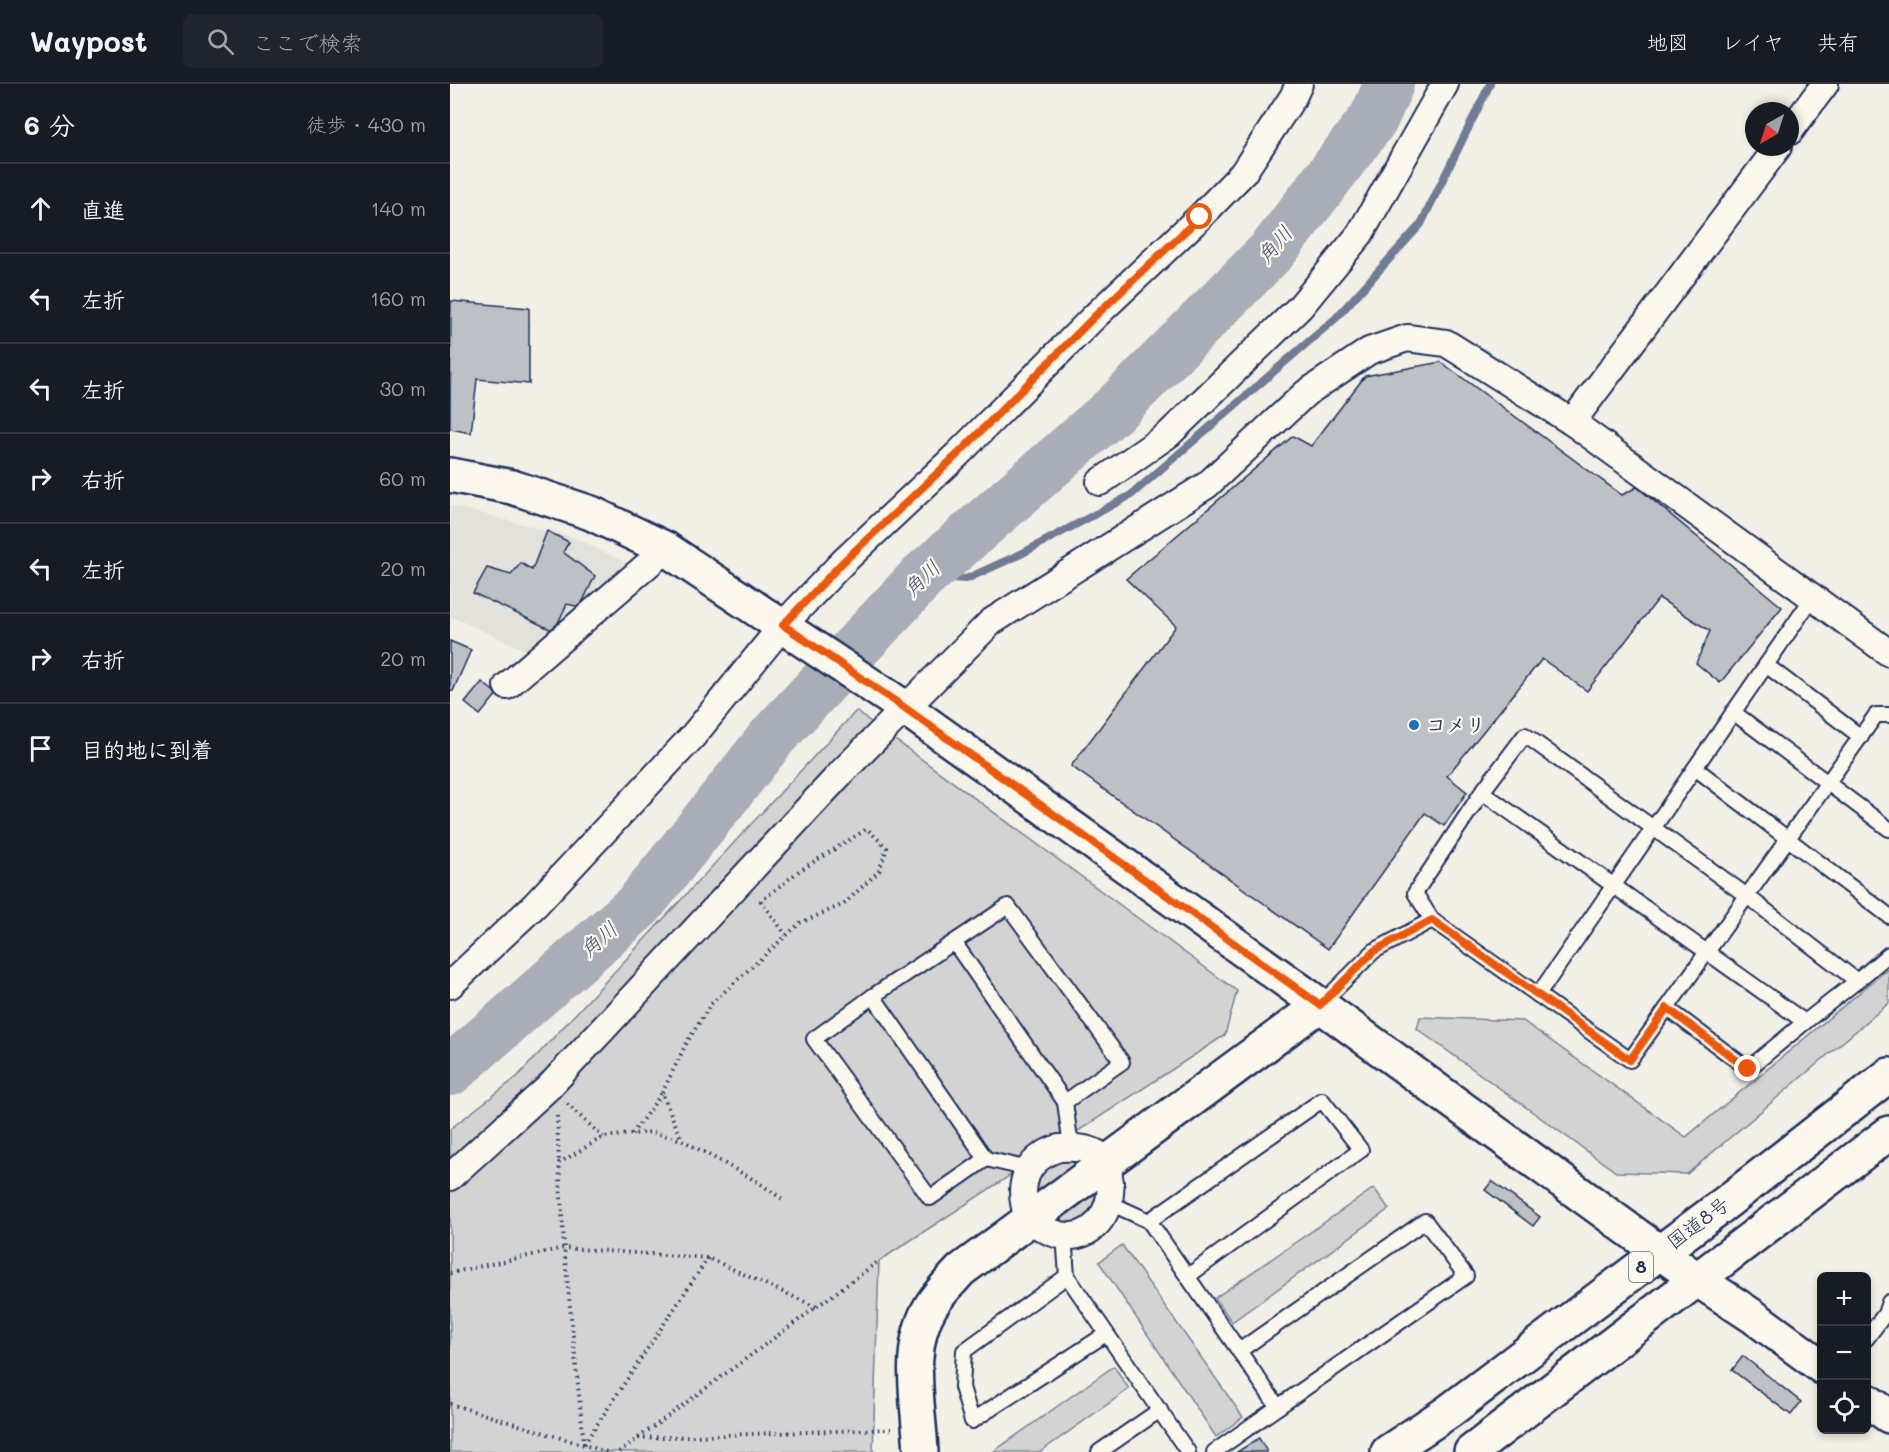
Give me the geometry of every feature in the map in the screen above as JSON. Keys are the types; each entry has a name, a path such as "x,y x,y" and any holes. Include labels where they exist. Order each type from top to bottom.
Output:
{"main road":[{"path":"450,475 513,488 591,513 666,549 905,708 1320,1005 1698,1280 1817,1363"},
{"path":"920,1440 917,1339 931,1306 961,1270 1320,1005"},
{"name":"国道8号","path":"1388,1452 1448,1412 1661,1252 1889,1075"},
{"name":"8","path":"1471,1452 1889,1133"},
{"path":"1871,1403 1889,1416"}],"street":[{"path":"450,985 535,905 693,736 788,629 842,563 958,454 1243,172 1293,97 1299,84"},
{"path":"1100,482 1169,434 1300,307 1360,234 1445,84"},
{"path":"1799,119 1825,84"},
{"path":"1572,422 1771,156"},
{"path":"450,1177 549,1087 842,772 991,622 1207,485 1306,393 1369,351 1407,338 1446,343 1572,422 1889,653"},
{"path":"507,686 666,549"},
{"path":"1071,1147 1092,1151 1106,1162 1111,1183 1110,1203 1095,1227 1074,1236 1055,1234 1029,1220 1023,1205 1022,1184 1029,1169 1046,1152 1071,1147"}],"lane":[{"path":"1538,995 1813,597"},
{"path":"1766,665 1861,737"},
{"path":"1733,712 1889,829"},
{"path":"1857,981 1747,896 1525,735 1482,792 1415,893 1432,920 1630,1060 1747,896 1788,839 1827,783 1861,737 1876,715 1889,715"},
{"path":"1695,768 1889,916"},
{"path":"1482,792 1805,1022"},
{"path":"986,1160 930,1198 814,1039 873,996 1008,906 1122,1062 1065,1102"},
{"path":"1320,1005 1374,951 1432,920"},
{"path":"954,942 1065,1102 1071,1147"},
{"path":"1667,1008 1748,1069 1889,954"},
{"path":"873,996 986,1160 1029,1169"},
{"path":"1149,1221 1322,1100 1361,1150 1188,1276"},
{"path":"1110,1203 1149,1221 1278,1407"},
{"path":"1214,1452 1466,1276 1425,1221 1239,1351"},
{"path":"1064,1235 1067,1276 1188,1452"},
{"path":"1067,1276 964,1351 962,1387 972,1421 1106,1334"},
{"path":"1871,1332 1885,1314 1889,1302"},
{"path":"1100,1452 1160,1410"}],"path":[{"path":"632,1134 662,1093 687,1042 711,1004 800,923 844,904 879,871 886,848 867,829 799,871 761,901 786,935"},
{"path":"549,1087 603,1137"},
{"path":"549,1087 557,1114 564,1248 584,1444"},
{"path":"662,1093 682,1140"},
{"path":"559,1163 603,1137 652,1132 682,1140 756,1181 784,1200"},
{"path":"450,1273 564,1248 708,1258 816,1307"},
{"path":"584,1444 708,1258"},
{"path":"619,1452 879,1262"},
{"path":"450,1404 608,1452"},
{"path":"638,1438 920,1440"}],"shaded area":[{"path":"450,505 575,538 631,565 532,653 450,616"},
{"path":"856,711 1237,991 1225,1035 879,1261 873,1452 450,1452 450,1129 517,1077"},
{"path":"1889,968 1889,1003 1687,1174 1616,1172 1417,1029 1420,1017 1523,1021 1686,1137"},
{"path":"1066,1157 1079,1165 1037,1195 1034,1182 1044,1167"},
{"path":"1374,1188 1389,1209 1232,1322 1215,1298"},
{"path":"1098,1189 1090,1210 1082,1218 1071,1222 1056,1219"},
{"path":"1122,1245 1243,1417 1216,1437 1099,1262"},
{"path":"1114,1366 1129,1389 1040,1452 993,1452"}],"building":[{"path":"451,301 529,308 529,384 477,379 471,433 450,429"},
{"path":"1441,362 1622,495 1637,487 1782,607 1720,683 1696,663 1710,631 1659,598 1587,691 1542,659 1447,776 1467,792 1444,826 1425,813 1328,949 1071,766 1176,626 1126,579 1293,436 1311,446 1365,376"},
{"path":"547,531 569,542 563,552 595,576 580,607 567,604 554,631 473,593 487,568 511,575 521,563 532,570"},
{"path":"450,641 471,650 453,691 450,690"},
{"path":"482,682 497,694 480,715 465,703"},
{"path":"1492,1181 1540,1217 1533,1226 1485,1190"},
{"path":"1743,1356 1801,1402 1791,1415 1732,1370"},
{"path":"1259,1438 1267,1452 1237,1452"}],"waterway":[{"name":"角川","path":"450,1071 639,905 774,735 923,576 1117,407 1273,250 1374,118 1389,84"},
{"path":"923,576 966,579 1021,554 1131,495 1336,318 1421,224 1490,84"}],"place":[{"name":"コメリ","path":"1414,725"}],"route":[{"path":"1200,217 1094,317 958,454 842,563 783,625 905,708 1320,1005 1374,951 1432,920 1630,1060 1667,1008 1748,1069"}]}
